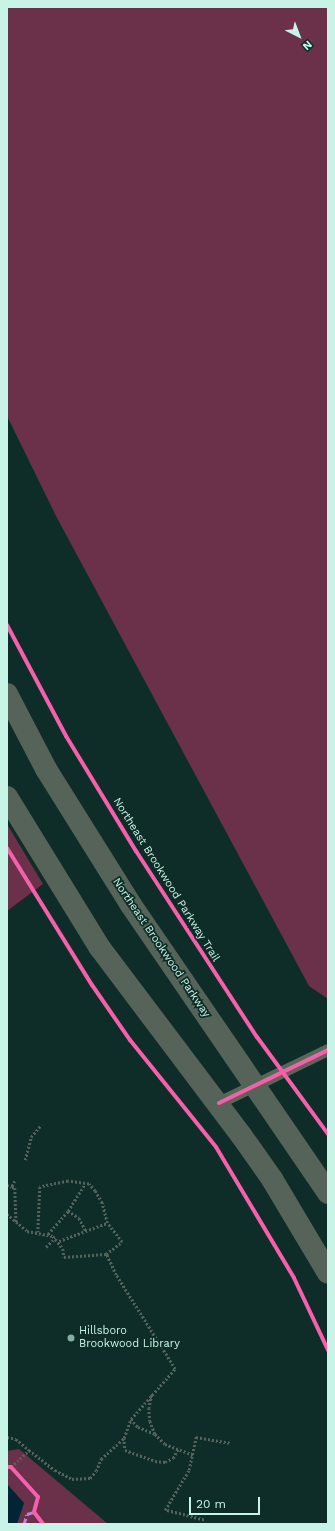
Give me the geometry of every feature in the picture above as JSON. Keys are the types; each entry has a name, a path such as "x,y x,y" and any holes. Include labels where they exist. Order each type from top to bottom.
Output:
{"main road":[{"name":"Northeast Brookwood Parkway","path":"7,694 46,769 127,899 328,1193"},
{"path":"7,797 100,948 219,1104 272,1179 328,1273"}],"lane":[{"path":"219,1104 328,1050"}],"path":[{"path":"26,1160 32,1137 40,1125"},
{"path":"12,1187 15,1181"},
{"path":"7,1214 27,1231 48,1234 55,1238 59,1241 64,1256 106,1254 122,1242 107,1223 99,1197 86,1184 63,1181 40,1188 38,1232"},
{"path":"48,1234 68,1211 86,1184"},
{"path":"7,1185 15,1188 16,1222"},
{"path":"68,1211 79,1218 86,1231"},
{"path":"59,1241 107,1223"},
{"path":"46,1247 55,1238"},
{"path":"7,1437 16,1439 55,1470 72,1479 90,1478 96,1472 101,1459 124,1438 131,1419 175,1369 116,1275 106,1254"},
{"path":"152,1394 149,1408 150,1421 155,1434"},
{"path":"131,1419 138,1427 155,1434 165,1444 193,1456"},
{"path":"204,1520 165,1510 180,1487 193,1456 196,1437 230,1443"},
{"path":"124,1438 126,1450 156,1461 165,1462 173,1458 178,1449"},
{"path":"11,1467 29,1450"}],"shaded area":[{"path":"7,7 328,7 328,999 309,986 56,516 7,416"},
{"path":"7,824 43,884 7,911"},
{"path":"19,1449 108,1524 7,1524 7,1451"}],"water":[{"path":"8,1485 24,1503 17,1524 7,1524"}],"marked path":[{"path":"24,1524 27,1514 34,1512"}],"cycle path":[{"name":"Northeast Brookwood Parkway Trail","path":"7,625 66,736 136,851 257,1037 328,1134"},
{"path":"7,848 92,985 130,1040 216,1147 294,1278 328,1350"},
{"path":"219,1103 328,1050"},
{"path":"7,1467 11,1467 38,1497 34,1512 43,1524"}],"place":[{"name":"Hillsboro Brookwood Library","path":"71,1338"}]}
